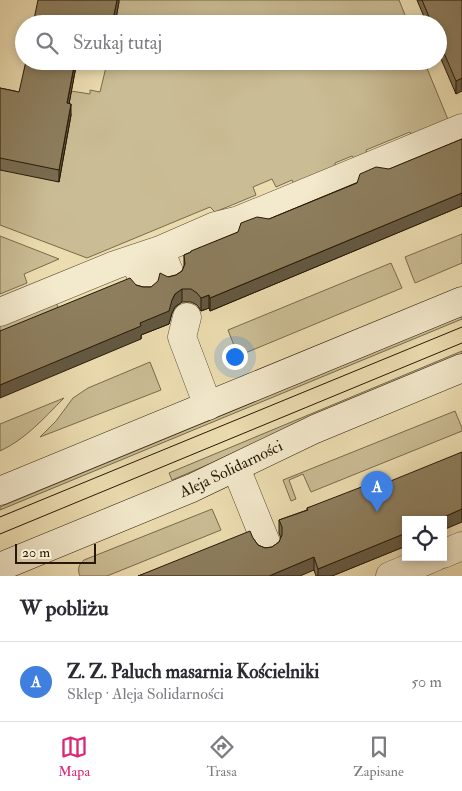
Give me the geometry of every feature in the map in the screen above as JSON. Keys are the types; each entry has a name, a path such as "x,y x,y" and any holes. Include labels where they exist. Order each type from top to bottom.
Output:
{"street":[{"path":"0,312 134,258 165,262 216,226 239,220 462,128"},
{"path":"134,258 145,285"},
{"path":"0,491 462,301"},
{"path":"177,327 208,406"},
{"name":"Aleja Solidarności","path":"0,567 175,495 236,468 315,429 462,368"},
{"path":"236,468 267,545"},
{"path":"447,552 462,546"},
{"path":"390,576 426,561"}],"shaded area":[{"path":"112,0 399,0 405,15 117,15 119,2"},
{"path":"105,70 428,70 449,122 412,137 410,132 366,150 367,155 355,159 352,156 335,163 335,167 294,184 292,180 276,187 272,179 253,187 256,195 215,212 210,207 87,258 0,225 0,170 67,115 71,91 90,94 90,90 100,92"},
{"path":"462,234 462,263 415,283 405,257"},
{"path":"0,236 59,259 24,274 27,283 0,294"},
{"path":"391,263 402,288 238,356 228,330"},
{"path":"56,302 62,318 0,344 0,325"},
{"path":"462,316 462,319 0,510 0,507"},
{"path":"462,351 462,354 332,407 172,480 169,473"},
{"path":"150,362 161,390 40,437 56,421 73,398 88,388"},
{"path":"64,398 26,434 0,451 0,424"},
{"path":"455,411 462,431 311,492 303,474 289,480 296,499 291,501 283,480"},
{"path":"212,509 221,530 107,576 80,576 79,567 84,560"}],"building":[{"path":"38,0 117,0 114,15 35,15"},
{"path":"422,0 462,0 462,78 456,81 447,60 447,15 428,15"},
{"path":"24,70 73,70 67,103 71,104 59,170 0,158 0,88 19,92"},
{"path":"462,139 462,193 210,298 209,295 201,298 191,289 182,289 175,294 169,311 140,323 141,326 0,385 0,331 130,278 136,285 151,287 158,281 160,273 168,277 182,271 185,264 184,255 238,232 241,223 257,217 269,219 357,183 360,174 376,167 389,169"},
{"path":"462,452 462,509 446,516 402,516 402,535 318,569 314,557 269,576 138,576 250,531 258,545 265,548 272,547 279,542 282,535 282,527 279,520 364,486 366,491"}],"tram line":[{"path":"0,517 462,327"},
{"path":"0,534 462,343"}],"place":[{"name":"Z. Z. Paluch masarnia Kościelniki","path":"377,512"}]}
